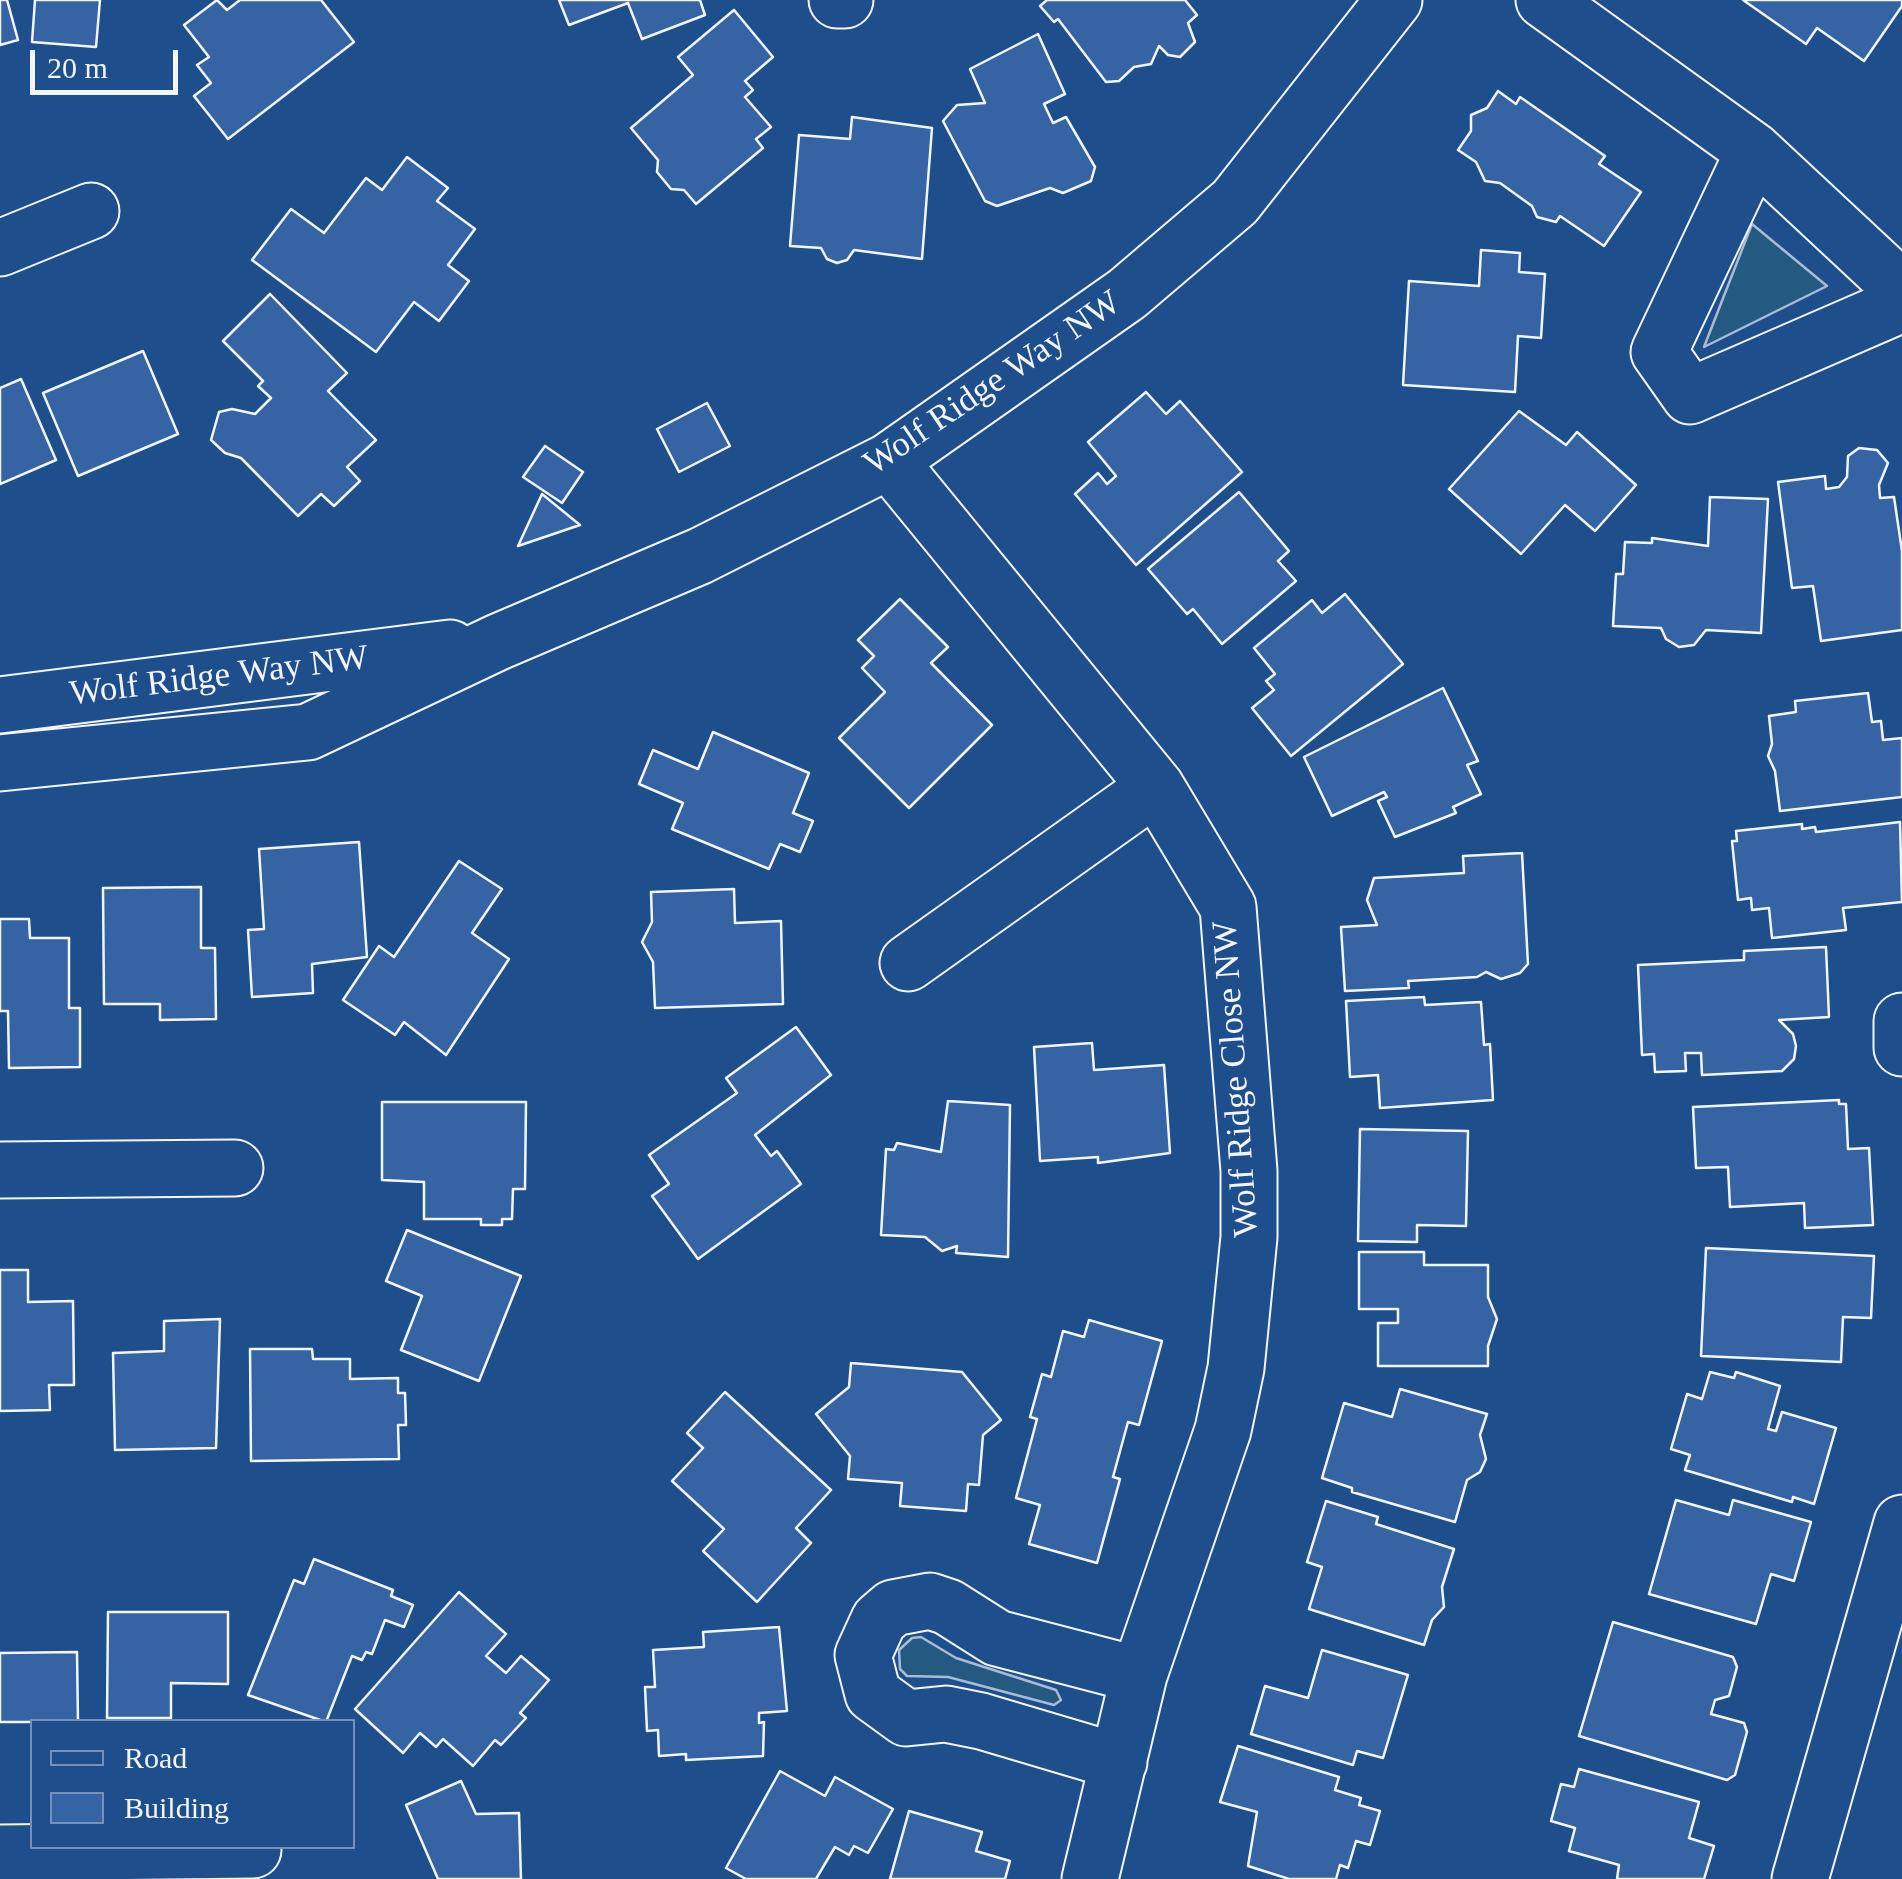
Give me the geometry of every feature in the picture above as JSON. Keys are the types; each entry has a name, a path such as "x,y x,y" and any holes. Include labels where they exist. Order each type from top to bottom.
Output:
{"street":[{"name":"Wolf Ridge Way NW","path":"0,763 308,732 498,642 700,556 889,461 1127,294 1235,202 1394,0"},
{"path":"1544,0 1754,151 1902,289"},
{"path":"1754,151 1658,352 1690,396 1902,304"},
{"path":"0,248 91,211"},
{"name":"Wolf Ridge Close NW","path":"889,461 1156,786 1228,907 1249,1171 1249,1237 1238,1352 1222,1430 1139,1675 1090,1879"},
{"name":"Wolf Ridge Way NW","path":"0,705 498,642"},
{"path":"908,963 1156,786"},
{"path":"1902,1021 1902,1048"},
{"path":"0,1170 235,1168"},
{"path":"1800,1879 1902,1523"},
{"path":"1119,1762 981,1721 946,1714 906,1718 887,1709 873,1694 862,1655 878,1620 893,1608 930,1601 948,1607 997,1638 1139,1675"},
{"path":"0,1852 253,1850"}],"shaded area":[{"path":"1752,224 1827,286 1704,347"},
{"path":"921,1637 956,1658 1056,1690 1061,1700 1054,1705 948,1677 907,1676 900,1669 899,1650 912,1638"}],"building":[{"path":"0,0 7,0 18,40 0,45"},
{"path":"35,0 100,0 96,47 32,42"},
{"path":"217,0 227,10 240,0 321,0 354,42 228,139 194,96 211,83 197,65 209,57 184,25"},
{"path":"559,0 700,0 705,15 642,39 628,3 569,25"},
{"path":"1047,0 1185,0 1197,15 1188,23 1195,42 1180,57 1168,55 1159,46 1151,64 1134,67 1119,81 1106,82 1058,19 1054,22 1040,6"},
{"path":"1743,0 1902,0 1902,6 1864,61 1817,28 1806,44"},
{"path":"734,10 773,57 745,81 753,90 745,97 771,127 756,139 763,148 696,204 684,190 671,189 657,172 658,160 631,128 693,75 678,57"},
{"path":"1038,34 1065,94 1044,104 1053,123 1066,117 1095,167 1091,181 1063,193 1050,188 997,206 985,201 943,121 957,105 985,103 970,69"},
{"path":"1498,91 1516,104 1520,97 1605,156 1599,164 1641,192 1604,246 1560,216 1556,222 1537,217 1532,206 1500,183 1485,181 1476,162 1458,150 1471,131 1471,115 1487,108"},
{"path":"852,117 932,128 922,259 854,250 847,260 837,263 827,259 821,248 790,246 799,135 850,139"},
{"path":"407,157 448,188 437,201 475,229 448,265 469,281 439,321 414,302 376,352 252,260 291,209 324,233 366,178 382,190"},
{"path":"1481,250 1520,253 1519,272 1545,274 1541,338 1518,336 1515,392 1403,385 1409,281 1479,286"},
{"path":"270,294 347,373 328,391 376,440 347,467 360,481 334,506 321,494 298,516 241,458 225,453 211,440 219,412 232,409 255,414 271,398 258,386 263,381 223,341"},
{"path":"143,351 178,434 78,476 43,393"},
{"path":"21,379 56,460 0,484 0,388"},
{"path":"1146,392 1166,414 1180,401 1242,472 1136,565 1075,494 1098,473 1107,484 1116,476 1088,442"},
{"path":"707,403 730,446 679,472 657,429"},
{"path":"1519,411 1566,445 1577,432 1636,485 1595,531 1565,505 1521,554 1449,489"},
{"path":"545,446 583,472 562,503 523,477"},
{"path":"1859,448 1877,450 1888,463 1879,485 1880,498 1894,497 1902,551 1902,630 1821,641 1813,586 1792,588 1778,482 1825,476 1826,489 1839,487 1847,477 1848,456"},
{"path":"1239,492 1289,551 1278,561 1296,581 1222,644 1193,609 1187,614 1148,569"},
{"path":"542,494 580,525 518,546"},
{"path":"1710,497 1768,499 1761,633 1706,630 1694,645 1679,647 1666,639 1661,628 1613,626 1616,574 1623,574 1625,542 1652,543 1652,538 1708,546"},
{"path":"1345,594 1403,664 1291,756 1252,708 1274,690 1266,681 1275,674 1254,648 1312,600 1322,613"},
{"path":"900,599 948,647 931,663 992,725 909,808 839,738 885,692 862,668 874,656 858,640"},
{"path":"1443,688 1478,761 1467,765 1481,794 1453,807 1456,813 1395,837 1378,801 1387,797 1384,792 1332,816 1304,757"},
{"path":"1868,693 1872,722 1881,721 1883,740 1902,738 1902,797 1780,811 1775,771 1768,756 1772,744 1769,716 1796,712 1795,701"},
{"path":"713,732 809,773 793,813 813,821 800,852 780,844 769,869 672,829 683,803 639,784 653,750 698,769"},
{"path":"1900,822 1902,902 1843,908 1846,930 1772,938 1769,908 1752,910 1751,898 1738,900 1732,841 1737,841 1736,831 1802,824 1802,829 1815,827 1816,832"},
{"path":"359,842 367,957 312,964 313,993 252,997 248,930 264,929 259,849"},
{"path":"1522,853 1528,964 1520,973 1501,979 1486,972 1477,977 1408,981 1409,988 1345,991 1341,927 1377,925 1367,900 1374,878 1464,873 1463,856"},
{"path":"459,861 502,889 472,933 509,959 446,1055 404,1022 395,1035 343,1000 379,946 394,957"},
{"path":"201,887 201,948 215,948 216,1019 160,1020 160,1004 104,1004 103,888"},
{"path":"734,889 735,923 781,921 783,1004 655,1008 653,962 642,942 652,922 651,892"},
{"path":"0,919 29,919 30,938 69,938 69,1008 80,1008 80,1067 9,1068 8,1011 0,1011"},
{"path":"1826,947 1829,1017 1779,1020 1793,1034 1796,1046 1794,1059 1782,1071 1702,1075 1701,1053 1685,1053 1686,1071 1655,1072 1654,1054 1642,1055 1638,965 1744,960 1744,951"},
{"path":"1424,997 1425,1005 1481,1002 1484,1045 1490,1044 1493,1100 1380,1108 1378,1075 1350,1077 1346,1001"},
{"path":"796,1027 831,1075 755,1135 771,1156 777,1151 801,1184 698,1259 652,1196 669,1184 649,1155 737,1093 726,1078"},
{"path":"1092,1043 1094,1070 1164,1065 1170,1153 1098,1163 1098,1157 1040,1161 1034,1047"},
{"path":"1839,1100 1839,1104 1846,1104 1848,1149 1869,1148 1873,1225 1805,1228 1804,1203 1730,1207 1728,1167 1696,1168 1693,1107"},
{"path":"948,1101 1010,1105 1008,1257 956,1253 957,1246 942,1251 925,1237 881,1235 886,1149 894,1150 897,1143 941,1152"},
{"path":"382,1102 526,1102 525,1189 513,1189 512,1219 502,1219 502,1225 481,1225 481,1219 424,1219 424,1182 382,1180"},
{"path":"1360,1129 1468,1131 1466,1226 1417,1225 1417,1242 1358,1241"},
{"path":"407,1230 521,1276 479,1381 401,1350 422,1296 386,1281"},
{"path":"1706,1248 1874,1256 1871,1318 1843,1317 1841,1362 1701,1356"},
{"path":"1359,1252 1424,1252 1424,1265 1488,1265 1488,1297 1497,1319 1488,1346 1488,1366 1378,1366 1378,1323 1398,1323 1398,1309 1359,1309"},
{"path":"0,1270 28,1270 28,1302 73,1301 74,1385 49,1385 50,1410 0,1411"},
{"path":"220,1319 216,1448 115,1450 113,1353 164,1351 164,1321"},
{"path":"1089,1320 1162,1341 1139,1425 1128,1422 1113,1477 1120,1479 1097,1563 1029,1544 1040,1505 1016,1498 1037,1419 1030,1417 1042,1374 1051,1377 1063,1331 1084,1337"},
{"path":"250,1349 312,1349 313,1359 350,1359 350,1379 398,1378 398,1393 405,1393 406,1425 398,1425 399,1459 251,1461"},
{"path":"851,1363 962,1372 1001,1420 983,1435 979,1485 968,1484 966,1511 900,1506 902,1483 848,1479 850,1456 816,1414 849,1387"},
{"path":"1710,1372 1734,1378 1736,1372 1780,1386 1768,1429 1776,1431 1782,1412 1836,1428 1814,1504 1793,1497 1792,1502 1685,1470 1690,1455 1671,1449 1687,1394 1702,1399"},
{"path":"1400,1389 1487,1414 1480,1435 1486,1459 1480,1472 1467,1480 1455,1522 1352,1492 1352,1488 1322,1478 1344,1403 1392,1417"},
{"path":"725,1392 831,1490 796,1528 811,1543 757,1602 703,1551 724,1529 672,1481 703,1448 687,1433"},
{"path":"1676,1500 1729,1515 1733,1500 1811,1522 1794,1581 1771,1574 1756,1624 1649,1594"},
{"path":"1326,1501 1378,1517 1376,1524 1454,1549 1442,1587 1444,1607 1432,1620 1424,1645 1309,1609 1322,1567 1307,1562"},
{"path":"314,1559 393,1590 391,1596 413,1605 404,1627 385,1620 372,1654 366,1652 362,1660 352,1656 327,1719 248,1695 294,1580 304,1584"},
{"path":"459,1592 506,1634 486,1656 506,1673 521,1656 549,1680 520,1713 526,1718 501,1745 495,1740 473,1766 443,1739 436,1747 420,1733 403,1753 355,1709"},
{"path":"108,1612 228,1612 228,1684 171,1683 171,1718 107,1718"},
{"path":"1613,1622 1733,1657 1737,1667 1729,1696 1715,1700 1711,1714 1744,1723 1747,1732 1735,1775 1727,1780 1579,1736"},
{"path":"779,1627 787,1711 759,1713 759,1723 764,1722 763,1756 686,1760 686,1754 659,1756 658,1730 647,1731 645,1687 655,1687 653,1650 704,1647 703,1632"},
{"path":"1322,1650 1408,1675 1383,1758 1357,1751 1353,1765 1251,1734 1265,1686 1308,1698"},
{"path":"77,1652 78,1719 0,1722 0,1653"},
{"path":"1238,1746 1339,1777 1335,1790 1361,1798 1359,1805 1380,1811 1370,1845 1356,1841 1348,1868 1340,1865 1336,1879 1289,1879 1248,1866 1257,1812 1220,1802"},
{"path":"1579,1769 1699,1802 1689,1838 1714,1846 1704,1879 1617,1879 1619,1865 1569,1851 1575,1828 1551,1821 1561,1784 1574,1787"},
{"path":"780,1771 825,1796 835,1777 893,1809 868,1853 854,1846 849,1855 835,1847 816,1879 746,1879 726,1868"},
{"path":"461,1781 476,1814 519,1813 521,1879 438,1879 406,1805"},
{"path":"909,1811 982,1832 976,1851 1010,1861 1005,1879 890,1879"}]}
